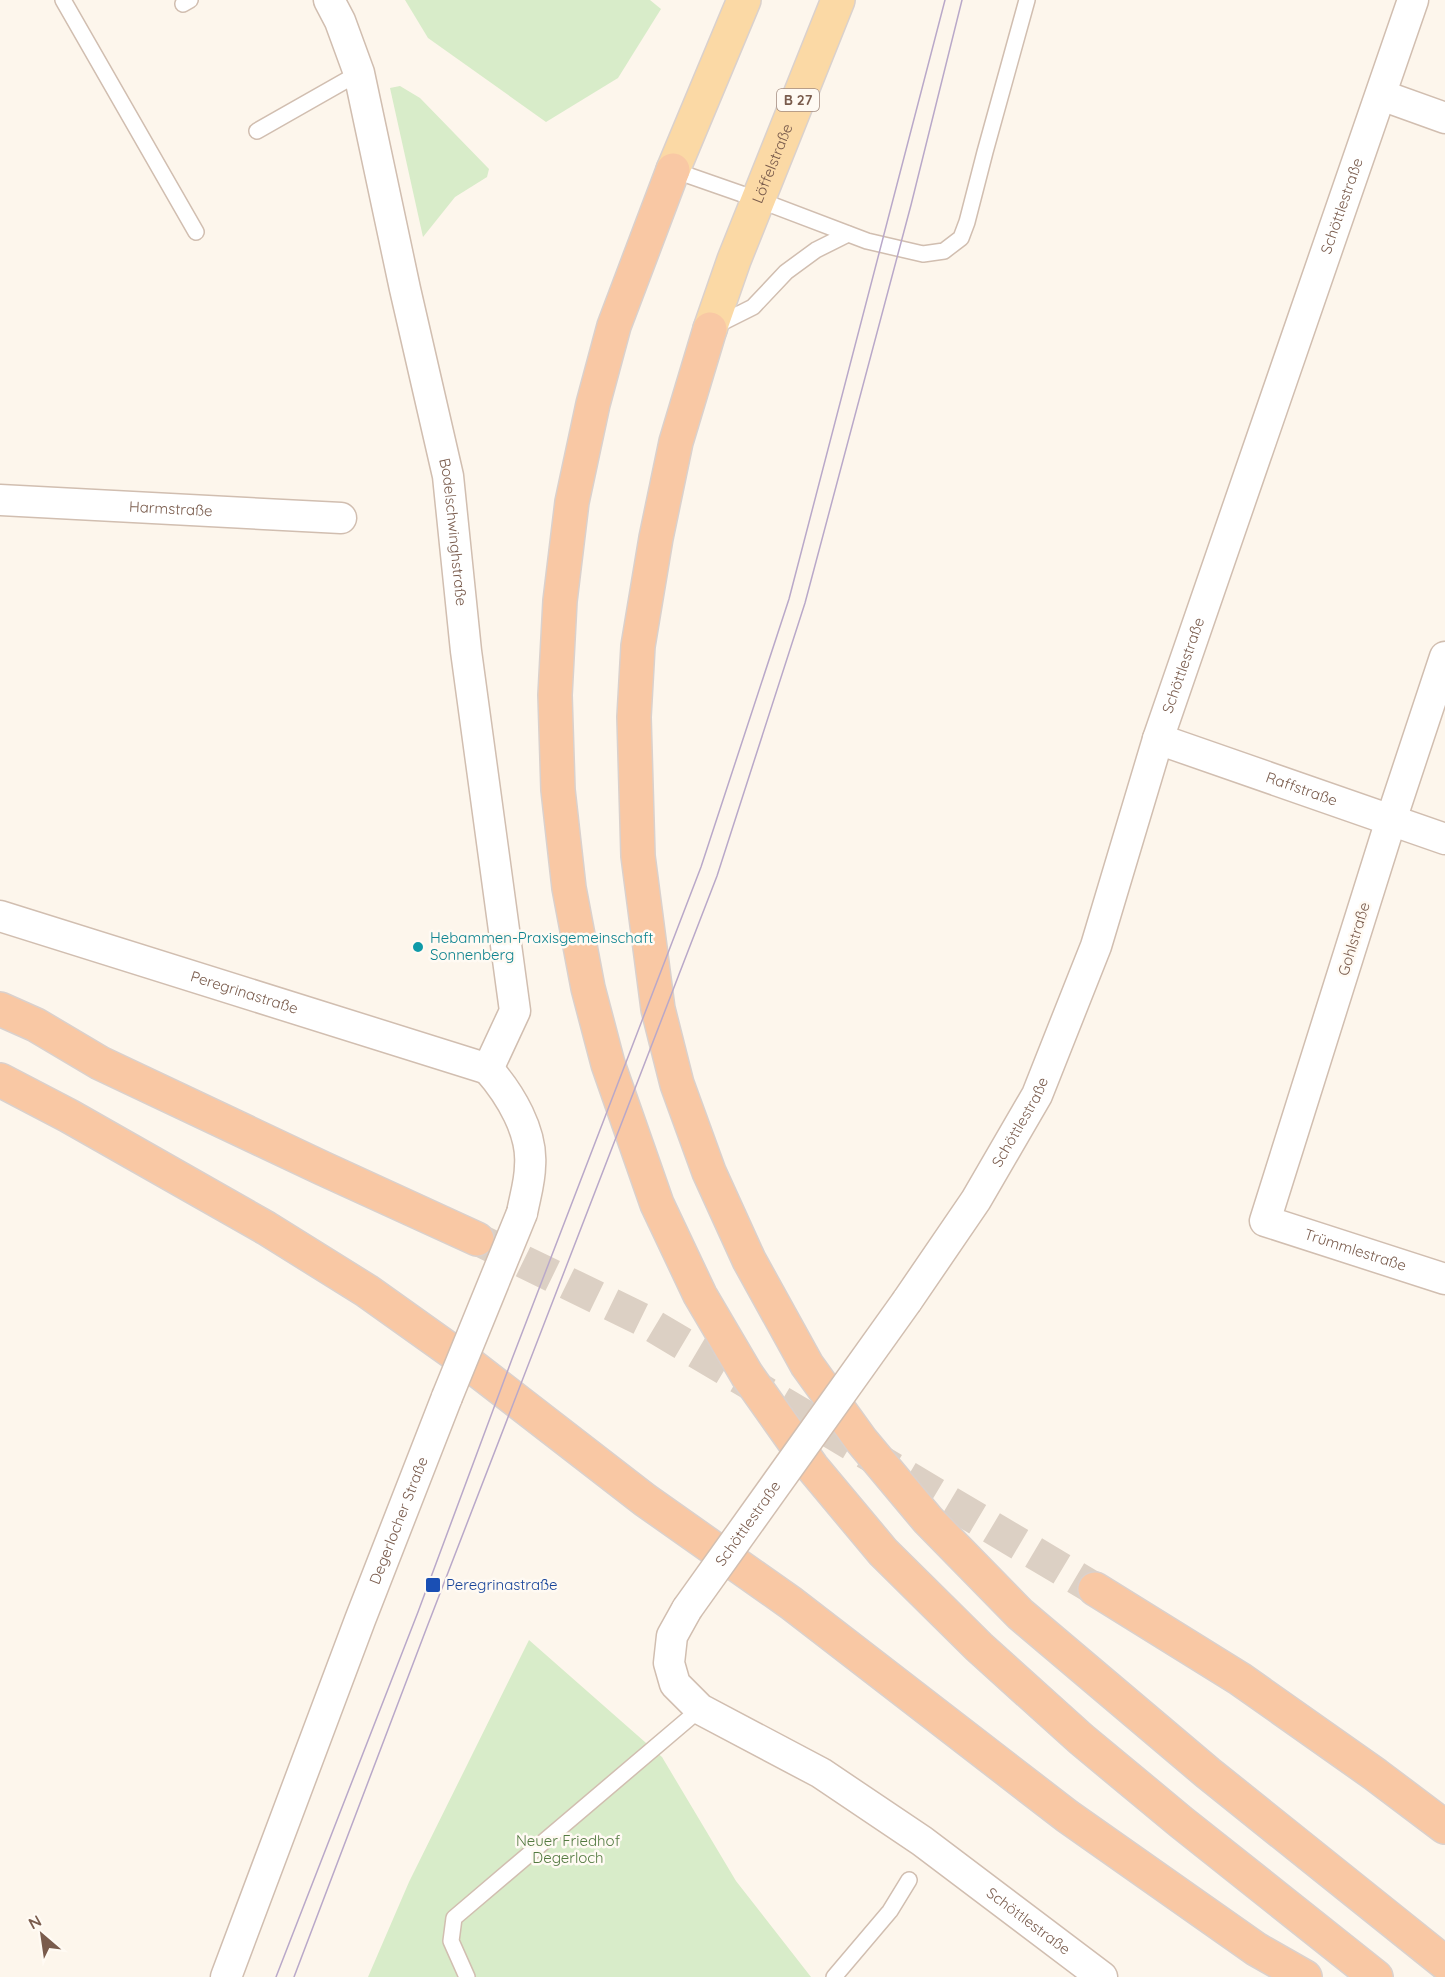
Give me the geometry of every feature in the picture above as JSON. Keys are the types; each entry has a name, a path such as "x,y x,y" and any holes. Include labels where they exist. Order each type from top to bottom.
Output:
{"highway":[{"path":"673,170 614,326 593,404 571,513 560,601 555,695 559,801 569,888 588,988 608,1064 657,1204 700,1295 747,1375 812,1467 883,1552 979,1647 1081,1738 1181,1822 1376,1977"},
{"path":"710,329 676,442 656,538 639,646 634,717 635,770 638,856 658,1009 678,1084 709,1172 740,1241 807,1365 861,1440 937,1529 1020,1614 1208,1773 1445,1963"},
{"path":"0,1009 36,1025 110,1068 477,1239"},
{"path":"0,1080 69,1116 256,1222 367,1291 468,1363 645,1500 791,1603 1067,1816 1256,1949 1305,1977"},
{"path":"1095,1589 1240,1679 1376,1774 1445,1827"}],"main road":[{"path":"673,170 744,0"},
{"name":"Löffelstraße","path":"710,329 734,260 838,0"}],"street":[{"name":"Bodelschwinghstraße","path":"329,0 340,21 359,73 405,290 448,476 466,651 515,1011 488,1069"},
{"name":"Schöttlestraße","path":"1102,1977 922,1841 821,1773 700,1709 675,1684 669,1663 672,1636 687,1609 907,1301 976,1200 1037,1095 1096,946 1158,740 1413,0"},
{"path":"1381,95 1445,118"},
{"name":"Harmstraße","path":"0,500 341,518"},
{"name":"Gohlstraße","path":"1265,1221 1391,820 1445,657"},
{"name":"Raffstraße","path":"1158,740 1445,839"},
{"name":"Peregrinastraße","path":"0,916 488,1069"},
{"name":"Degerlocher Straße","path":"226,1977 360,1620 522,1213 531,1165 525,1127 504,1087 488,1069"},
{"name":"Trümmlestraße","path":"1265,1221 1445,1279"}],"lane":[{"path":"63,0 196,232"},
{"path":"673,170 892,248 923,254 944,251 961,238 967,222 984,152 1027,0"},
{"path":"257,131 359,73"},
{"path":"710,329 753,307 786,272 816,250 848,234"},
{"path":"467,1977 451,1941 454,1918 700,1709"},
{"path":"834,1977 890,1911 909,1880"}],"green space":[{"path":"405,0 650,0 661,9 618,78 546,122 428,38"},
{"path":"400,86 420,98 489,169 487,177 455,197 423,237 390,88"},
{"name":"Neuer Friedhof Degerloch","path":"529,1640 662,1757 736,1881 811,1977 368,1977 409,1882"}],"tunnel":[{"path":"479,1240 643,1320 1095,1589"}],"tram line":[{"path":"276,1977 418,1612 512,1359 701,867 789,599 945,0"},
{"path":"294,1977 717,876 805,603 911,205 962,0"}],"place":[{"name":"Hebammen-Praxisgemeinschaft Sonnenberg","path":"418,947"},
{"name":"Peregrinastraße","path":"433,1585"}]}
